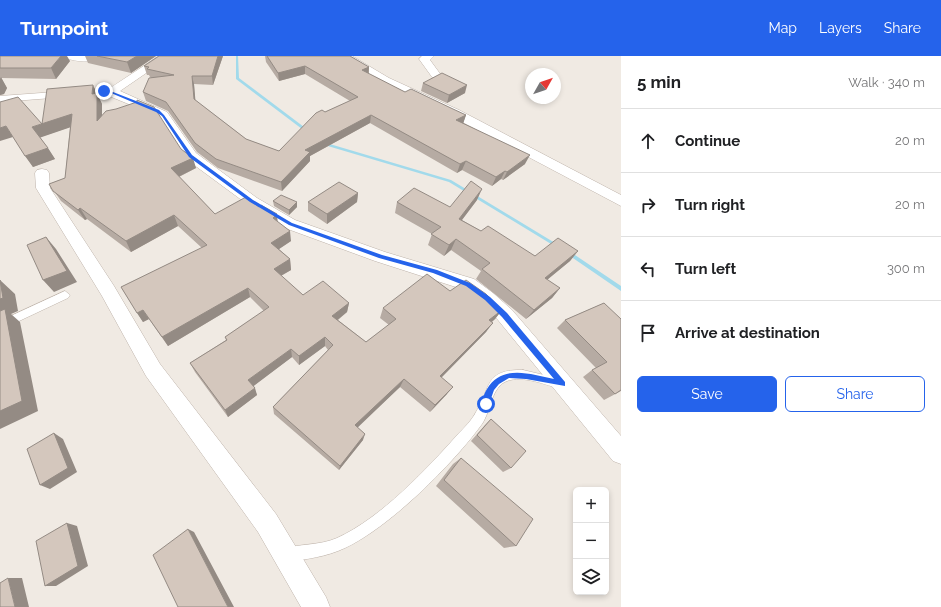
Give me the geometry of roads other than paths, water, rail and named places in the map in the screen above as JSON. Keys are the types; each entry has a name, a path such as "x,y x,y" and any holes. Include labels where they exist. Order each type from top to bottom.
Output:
{"street":[{"path":"67,56 95,59"},
{"path":"112,92 166,56"},
{"path":"346,56 385,80 455,113 621,201"},
{"path":"429,56 424,59 436,75"},
{"path":"0,99 112,92 163,115 190,156 252,201 290,224 381,257 434,272 468,284 488,298 505,315 621,453"},
{"path":"42,173 43,188 108,291 153,370 267,523 316,607"}],"lane":[{"path":"0,326 65,295"},
{"path":"285,555 322,550 340,543 389,511 431,472 476,422 483,413 492,387 502,378 508,375 526,376 563,384"}],"waterway":[{"path":"237,56 237,78 307,131"},
{"path":"322,143 450,181 558,246"},
{"path":"569,253 621,289"}]}
